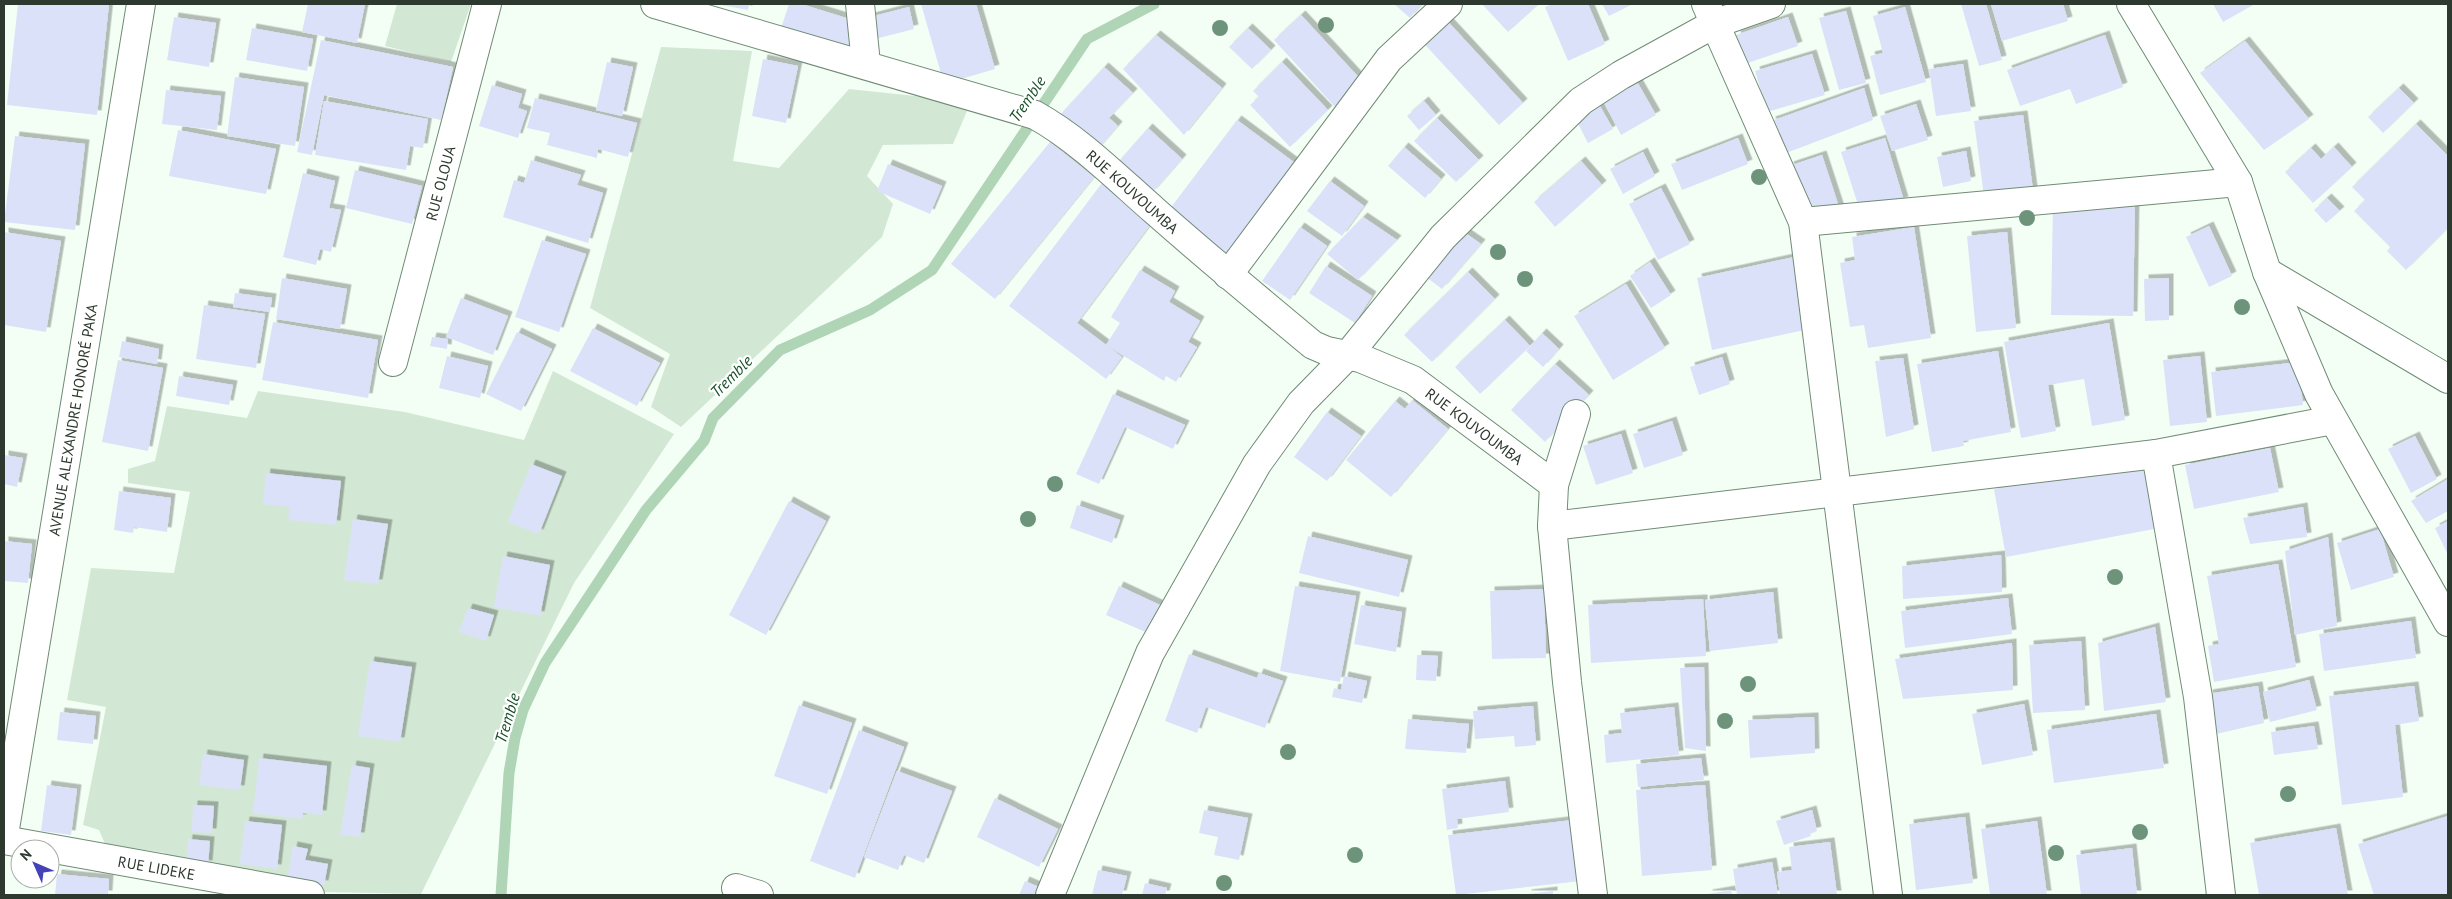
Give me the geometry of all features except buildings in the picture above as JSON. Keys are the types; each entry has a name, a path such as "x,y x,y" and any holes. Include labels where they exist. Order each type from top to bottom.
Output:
{"street":[{"name":"AVENUE ALEXANDRE HONORÉ PAKA","path":"4,835 141,4"},
{"name":"RUE OLOUA","path":"393,362 486,4"},
{"name":"RUE KOUVOUMBA","path":"655,4 866,64 1035,115 1057,128 1228,275 1313,345 1327,351 1360,358 1413,380 1554,485"},
{"path":"860,4 866,64"},
{"path":"1228,275 1389,59 1448,4"},
{"path":"1050,895 1150,653 1256,464 1301,404 1348,355 1443,236 1581,101 1710,14 1770,4"},
{"path":"2131,4 2238,182 2267,272 2319,394 2448,622"},
{"path":"1710,14 1803,222 1888,895"},
{"path":"1803,222 2238,182"},
{"path":"2267,272 2448,379"},
{"path":"1576,414 1554,485 1552,526 1567,682 1594,895"},
{"path":"1552,526 2156,454 2333,420"},
{"path":"2156,454 2198,696 2220,895"},
{"name":"RUE LIDEKE","path":"4,840 310,895"}],"green space":[{"path":"397,4 471,4 451,62 385,46"},
{"path":"661,47 752,51 733,161 779,168 849,89 934,98 967,111 953,144 883,145 867,176 893,204 882,237 681,427 651,407 670,354 590,308"},
{"path":"553,371 674,434 574,583 421,894 321,892 164,861 165,853 105,844 99,830 83,825 106,707 67,700 91,568 174,573 190,492 128,483 128,469 155,461 167,406 247,418 258,391 405,412 524,440"}],"waterway":[{"name":"Tremble","path":"501,895 509,773 515,738 523,710 545,663 646,510 704,441 713,418 780,350 870,310 932,270 1087,39 1154,4"}]}
